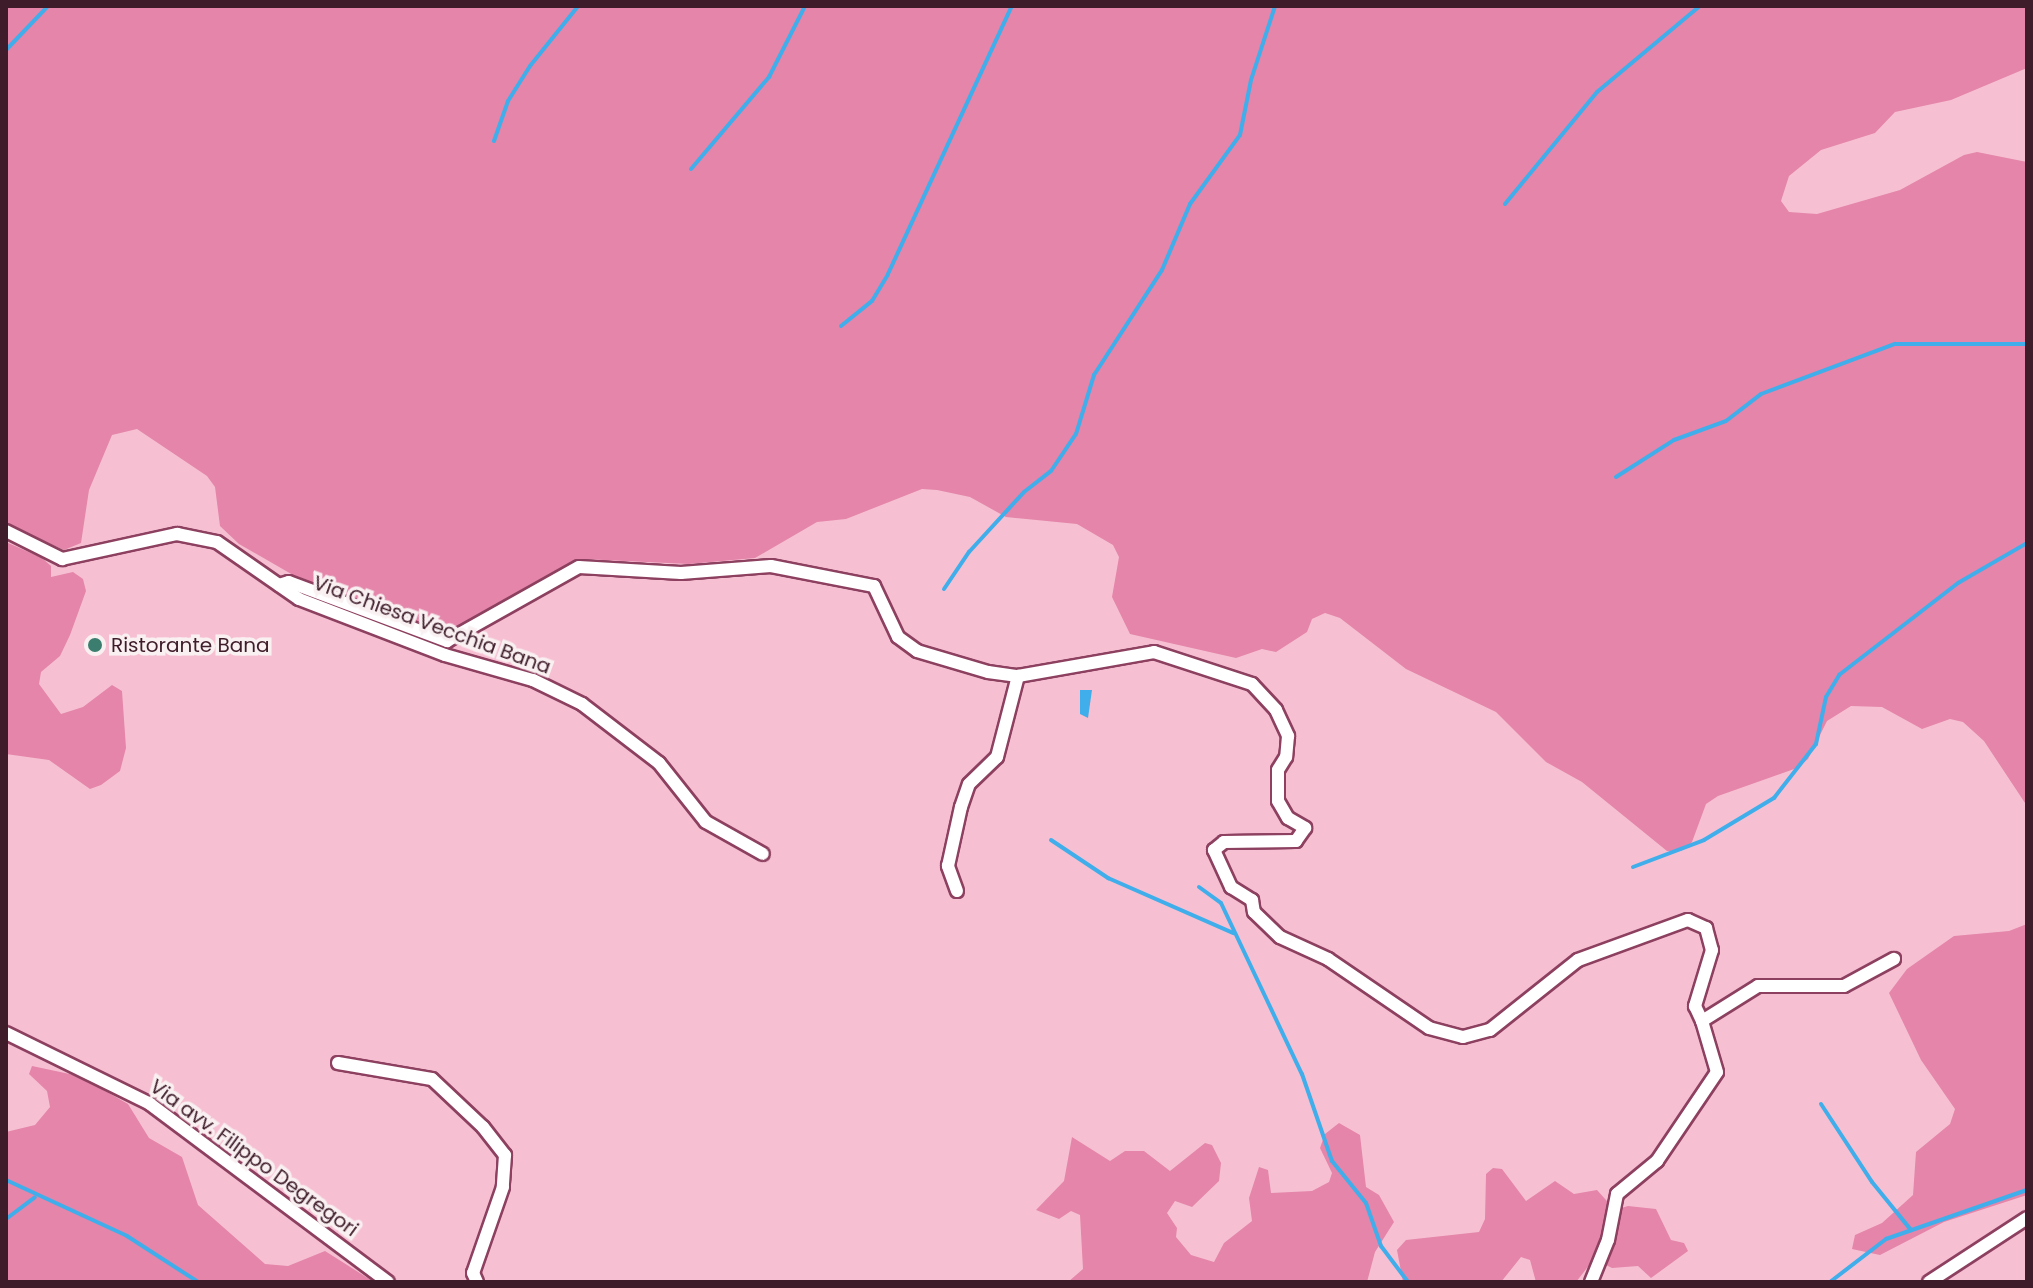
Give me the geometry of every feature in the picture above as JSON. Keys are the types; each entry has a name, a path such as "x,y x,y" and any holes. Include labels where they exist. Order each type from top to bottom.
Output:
{"street":[{"name":"Via Chiesa Vecchia Bana","path":"6,531 62,559 177,534 228,548 279,585 336,613 445,655 533,680 582,704 659,763 706,822 763,854"},
{"path":"279,585 289,582 447,641 579,567 681,573 771,566 874,586 898,637 917,651 1018,676 1154,652 1252,684 1264,694 1288,736 1286,757 1278,770 1278,801 1288,818 1305,828 1303,837 1224,842 1214,850 1221,871 1280,937 1328,959 1429,1028 1463,1037 1490,1030 1578,960 1688,920 1706,928 1711,938 1712,956 1695,1006 1717,1072 1657,1161 1617,1194 1608,1240 1591,1282"},
{"path":"957,891 948,866 961,807 969,784 997,757 1018,676"},
{"path":"1702,1021 1714,1018 1751,988 1844,986 1894,959"},
{"name":"Via avv. Filippo Degregori","path":"6,1033 150,1104 388,1282"},
{"path":"338,1063 432,1079 483,1127 505,1155 503,1187 473,1273 477,1282"},
{"path":"1929,1282 2027,1218"}],"shaded area":[{"path":"6,6 2027,6 2027,68 1951,100 1895,112 1875,133 1821,150 1789,176 1781,201 1789,212 1817,214 1900,190 1964,155 1977,152 2027,162 2027,806 1984,741 1963,722 1950,719 1922,729 1882,707 1851,706 1827,721 1808,759 1797,768 1718,796 1706,804 1692,842 1681,851 1667,851 1582,782 1546,762 1496,712 1406,669 1340,618 1325,613 1312,619 1307,632 1276,652 1262,649 1236,658 1130,634 1112,597 1119,557 1113,545 1077,524 1006,517 970,497 937,490 922,489 846,519 817,522 755,558 689,564 582,559 451,634 402,621 293,575 239,544 220,526 215,487 207,476 137,429 112,435 89,490 81,543 64,550 6,524"},
{"path":"6,542 42,558 51,566 51,577 73,572 83,579 86,591 70,635 60,656 41,672 39,684 61,714 83,707 112,685 122,691 126,748 120,771 101,785 90,789 49,760 6,754"},
{"path":"2027,924 2027,1195 1944,1222 1880,1255 1852,1249 1855,1235 1882,1223 1913,1195 1916,1152 1950,1124 1955,1109 1921,1060 1889,993 1907,969 1954,936 2009,931"},
{"path":"32,1066 79,1076 128,1104 149,1138 182,1157 198,1205 265,1264 288,1266 325,1251 374,1282 6,1282 6,1132 35,1125 50,1107 47,1091 29,1074"},
{"path":"1339,1123 1360,1135 1366,1187 1379,1195 1394,1222 1375,1252 1367,1282 1068,1282 1083,1269 1080,1215 1071,1211 1059,1219 1036,1210 1064,1181 1072,1137 1110,1161 1125,1151 1144,1151 1170,1171 1205,1143 1212,1145 1221,1163 1219,1181 1192,1207 1175,1201 1167,1213 1177,1228 1176,1237 1191,1255 1214,1262 1224,1243 1252,1221 1249,1198 1259,1167 1268,1170 1271,1193 1312,1191 1329,1182 1332,1173 1320,1148 1325,1134"},
{"path":"1493,1168 1502,1169 1526,1201 1555,1181 1574,1194 1597,1190 1615,1210 1628,1206 1656,1209 1671,1240 1684,1243 1688,1251 1651,1278 1638,1266 1612,1268 1594,1259 1576,1282 1536,1282 1530,1260 1521,1257 1501,1282 1403,1282 1397,1250 1406,1240 1479,1232 1485,1219 1486,1174"}],"water":[{"path":"1080,690 1092,690 1088,718 1080,714"}],"waterway":[{"path":"6,50 48,6"},
{"path":"494,141 508,101 530,66 578,6"},
{"path":"691,169 769,77 805,6"},
{"path":"841,326 872,301 888,274 1012,6"},
{"path":"944,589 969,552 1024,492 1051,471 1076,434 1094,375 1162,270 1190,204 1240,135 1251,80 1275,6"},
{"path":"1505,204 1597,92 1700,6"},
{"path":"1616,477 1674,440 1726,421 1761,394 1895,344 2027,344"},
{"path":"1633,867 1704,840 1774,798 1816,744 1826,697 1839,675 1958,583 2027,543"},
{"path":"1051,840 1108,878 1233,933"},
{"path":"1199,887 1221,903 1302,1074 1332,1161 1366,1203 1381,1246 1408,1282"},
{"path":"1821,1104 1872,1182 1911,1230"},
{"path":"6,1180 127,1236 198,1282"},
{"path":"1830,1282 1886,1239 2027,1190"},
{"path":"6,1219 35,1197"}],"place":[{"name":"Ristorante Bana","path":"95,645"}]}
